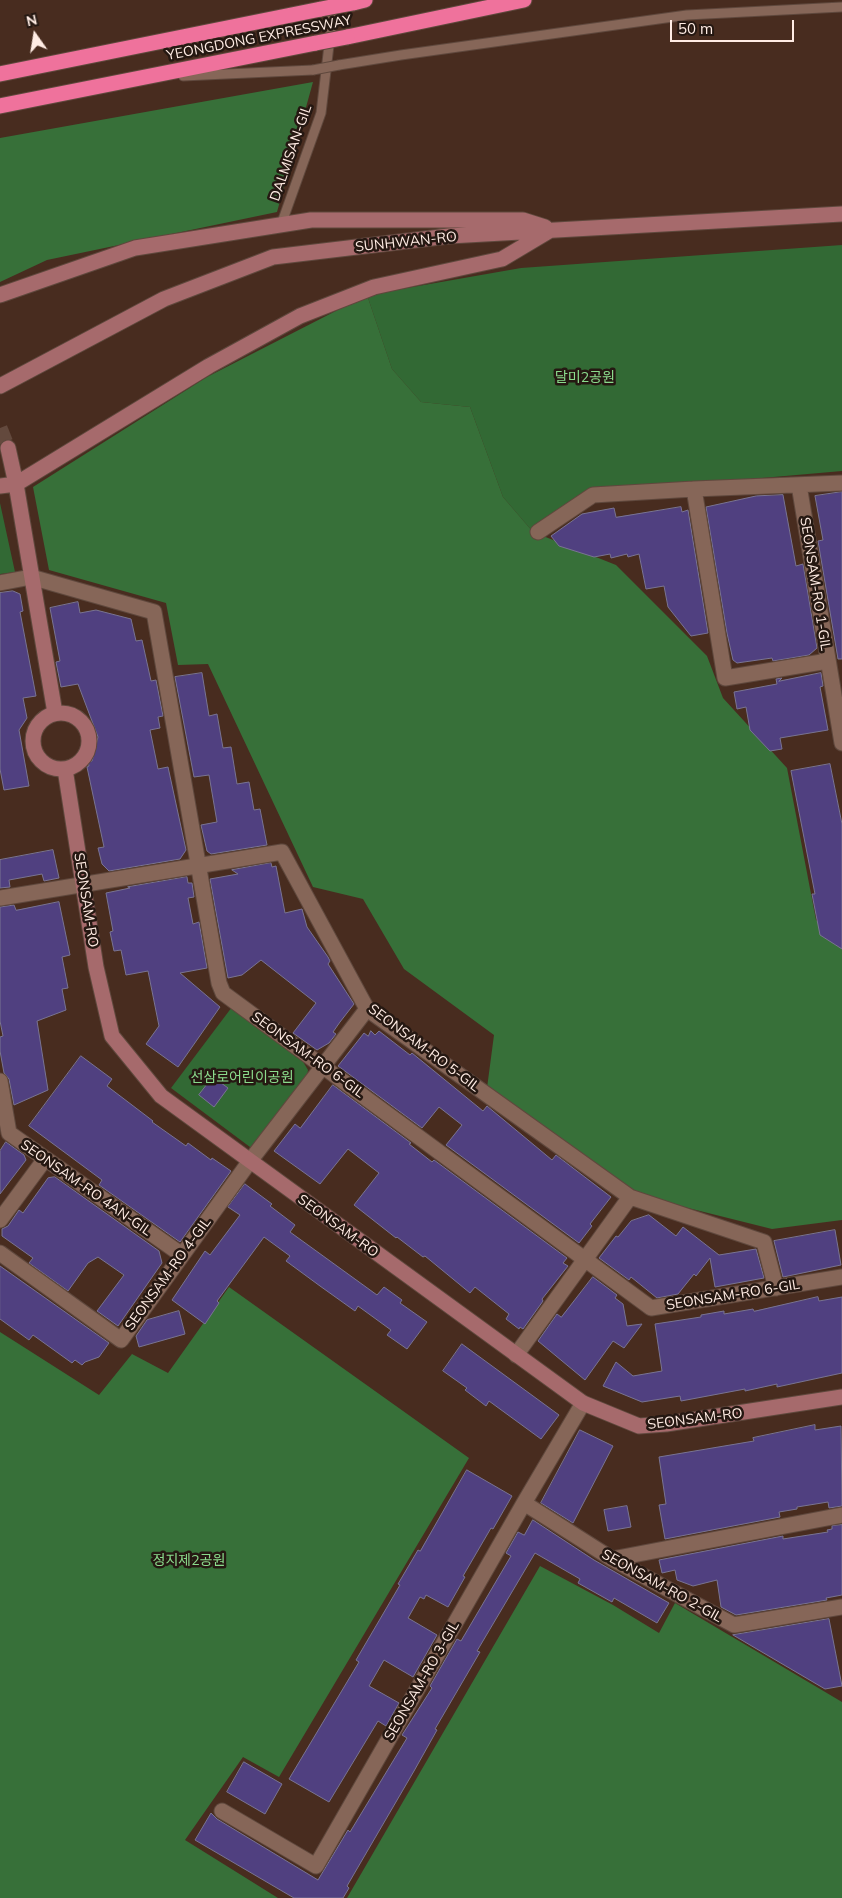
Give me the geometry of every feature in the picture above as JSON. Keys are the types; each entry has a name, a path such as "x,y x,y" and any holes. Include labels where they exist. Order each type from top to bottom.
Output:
{"highway":[{"name":"YEONGDONG EXPRESSWAY","path":"0,106 524,0"},
{"name":"YEONGDONG EXPRESSWAY","path":"0,74 359,1"}],"main road":[{"name":"SUNHWAN-RO","path":"0,386 164,299 273,257 448,236 842,214"},
{"path":"0,295 135,248 311,220 523,220 551,230"},
{"path":"0,486 16,484 209,366 300,316 374,287 502,259 551,230"},
{"path":"8,448 16,484 55,713"},
{"path":"55,713 73,715 81,720 89,736 87,754 74,766 65,769 46,765 39,759 34,750 34,731 46,716 55,713"},
{"name":"SEONSAM-RO","path":"65,769 96,967 112,1036 161,1096 583,1403 639,1426 666,1424 842,1397"}],"street":[{"path":"538,532 593,495 842,483"},
{"name":"SEONSAM-RO 1-GIL","path":"799,485 842,743"},
{"path":"694,489 725,678 828,661"},
{"path":"0,583 31,578"},
{"name":"SEONSAM-RO 6-GIL","path":"31,578 154,612 219,983 223,993 651,1308 842,1277"},
{"name":"SEONSAM-RO 5-GIL","path":"0,898 282,852 367,1009 630,1198 764,1242 776,1288"},
{"name":"SEONSAM-RO 4-GIL","path":"0,1253 121,1340 250,1162 367,1009"},
{"name":"SEONSAM-RO 4AN-GIL","path":"0,1082 9,1133 182,1255"},
{"path":"0,1220 45,1159"},
{"path":"516,1355 630,1198"},
{"name":"SEONSAM-RO 3-GIL","path":"222,1811 316,1866 583,1403"},
{"name":"SEONSAM-RO 2-GIL","path":"524,1503 612,1559 734,1625 842,1607"},
{"path":"612,1559 842,1515"}],"lane":[{"name":"DALMISAN-GIL","path":"281,225 321,113 335,0"},
{"path":"148,77 313,70 401,55 687,15 842,7"}],"green space":[{"path":"313,82 277,212 47,260 0,282 0,138"},
{"name":"달미2공원","path":"842,245 842,471 591,493 533,532 503,497 470,407 421,402 392,369 367,295 521,268"},
{"path":"367,295 392,369 421,402 470,407 503,497 533,532 616,565 707,656 723,698 787,768 816,920 842,942 842,1220 772,1229 640,1196 487,1088 494,1035 404,969 363,899 313,887 208,664 178,665 166,603 49,570 33,487 207,377"},
{"path":"0,503 15,572 0,574"},
{"name":"선삼로어린이공원","path":"232,1007 302,1060 308,1070 306,1082 254,1150 171,1088"},
{"name":"정지제2공원","path":"229,1287 469,1458 279,1777 243,1757 185,1840 278,1898 0,1898 0,1332 99,1395 132,1354 168,1373"},
{"path":"540,1566 613,1605 659,1633 675,1603 842,1702 842,1898 347,1898"}],"building":[{"path":"842,492 842,659 838,659 818,541 823,540 815,496"},
{"path":"783,495 796,566 803,564 817,648 809,655 773,661 772,658 737,663 733,660 727,633 706,507 756,496"},
{"path":"681,507 682,512 688,510 708,633 691,636 668,607 664,586 646,589 639,554 628,557 627,554 611,558 610,554 594,557 559,546 551,536 582,514 614,508 616,517"},
{"path":"13,591 20,594 23,611 20,612 36,696 23,698 27,718 19,730 29,786 4,790 0,769 0,593"},
{"path":"78,602 80,613 96,610 131,619 136,641 142,640 151,681 156,680 163,716 158,717 160,728 150,730 158,769 168,767 186,850 180,859 109,871 102,864 98,848 104,847 87,767 89,766 88,762 92,761 98,737 78,684 61,687 56,662 60,661 50,608"},
{"path":"202,673 209,716 217,714 223,748 231,747 237,784 249,782 254,810 260,809 267,845 211,854 207,851 201,825 217,822 209,775 194,777 175,677"},
{"path":"821,673 823,686 820,687 828,730 780,738 782,749 770,751 750,730 746,707 737,709 734,692 777,684 776,679 782,678 779,681"},
{"path":"830,764 842,824 842,949 820,935 812,894 815,894 791,771"},
{"path":"53,850 59,878 44,881 42,874 9,880 10,887 0,888 0,860"},
{"path":"271,863 272,867 276,866 285,913 302,909 307,927 328,957 330,961 328,964 354,1004 333,1032 336,1034 329,1043 317,1050 293,1033 316,1003 261,960 242,975 228,978 210,879 238,874 232,870"},
{"path":"187,877 188,883 192,883 194,897 188,898 193,924 199,922 207,968 180,973 220,1007 178,1067 146,1044 159,1026 148,971 126,975 121,950 114,951 110,932 113,931 106,893 130,888 128,887"},
{"path":"59,902 70,955 62,957 68,988 62,989 66,1010 37,1021 48,1090 14,1105 9,1079 4,1073 0,1051 0,1037 3,1036 0,1021 0,907 14,905 16,910"},
{"path":"371,1031 375,1035 379,1031 410,1055 412,1053 483,1111 487,1106 552,1160 556,1155 611,1197 590,1224 592,1226 579,1243 446,1145 462,1125 439,1107 422,1128 338,1066 364,1033 368,1036"},
{"path":"81,1056 112,1079 107,1086 152,1122 186,1146 188,1143 211,1160 212,1158 231,1171 180,1242 99,1185 102,1180 29,1126"},
{"path":"213,1077 228,1088 214,1107 199,1095"},
{"path":"333,1085 411,1143 409,1144 432,1162 434,1160 567,1258 563,1263 568,1266 542,1299 543,1301 523,1329 520,1327 519,1329 506,1319 509,1314 475,1287 470,1293 425,1256 423,1257 396,1238 354,1205 379,1173 348,1149 320,1184 274,1151 295,1124 300,1128"},
{"path":"6,1142 24,1155 26,1160 0,1194 0,1151"},
{"path":"55,1177 159,1251 162,1263 118,1326 97,1311 124,1275 98,1257 88,1263 68,1291 29,1263 33,1258 2,1236 2,1229 8,1226 19,1210 23,1213 48,1178"},
{"path":"245,1184 272,1204 270,1206 295,1225 290,1232 377,1295 384,1287 402,1300 400,1303 427,1322 407,1349 387,1335 391,1330 358,1306 355,1311 286,1261 290,1256 264,1237 217,1301 219,1303 205,1324 172,1300 205,1251 210,1255 240,1215 228,1207"},
{"path":"649,1215 676,1236 683,1227 719,1255 756,1249 764,1278 715,1287 710,1258 678,1294 657,1298 631,1277 629,1280 599,1258 616,1236 618,1237 631,1221"},
{"path":"835,1230 841,1265 783,1277 774,1241"},
{"path":"0,1266 109,1343 99,1357 82,1365 75,1360 72,1363 33,1335 29,1340 0,1319"},
{"path":"593,1277 617,1295 615,1298 623,1304 627,1326 642,1324 624,1348 613,1341 585,1380 538,1341 557,1314 561,1317"},
{"path":"818,1297 819,1301 842,1297 842,1373 777,1387 777,1384 681,1401 680,1396 642,1402 603,1386 616,1362 633,1376 662,1371 655,1324 701,1317 701,1315 724,1311 724,1314 753,1309 754,1311"},
{"path":"179,1311 185,1334 139,1347 136,1336 147,1320"},
{"path":"462,1344 559,1415 541,1439 489,1401 486,1406 465,1390 467,1388 443,1371"},
{"path":"815,1425 815,1430 841,1426 842,1506 829,1508 828,1502 797,1507 797,1509 779,1512 780,1517 665,1539 659,1505 666,1504 659,1457 754,1441 753,1438"},
{"path":"580,1430 613,1446 573,1523 541,1503"},
{"path":"467,1470 512,1496 463,1576 465,1577 448,1607 426,1595 424,1599 420,1597 408,1618 437,1635 413,1677 384,1660 369,1686 399,1703 386,1726 378,1721 329,1802 289,1779 359,1662 356,1660 400,1585 398,1584 418,1550 420,1551"},
{"path":"627,1506 631,1527 608,1531 604,1510"},
{"path":"533,1520 594,1560 669,1603 657,1623 614,1598 612,1602 578,1583 580,1579 535,1553 477,1651 480,1652 347,1886 349,1888 343,1898 294,1898 195,1840 211,1813 217,1819 318,1880 348,1830 350,1832 407,1738 402,1735 432,1688 430,1686 457,1639 461,1641 511,1556 506,1553 518,1532 524,1535"},
{"path":"842,1525 842,1595 826,1598 827,1600 736,1615 721,1607 717,1580 693,1586 677,1580 675,1570 662,1573 659,1560 783,1536 783,1539 828,1532 827,1530 832,1529 832,1526"},
{"path":"829,1619 842,1686 825,1689 733,1635"},
{"path":"244,1762 282,1784 265,1814 227,1792"}],"tunnel":[{"path":"0,428 8,448"}]}
